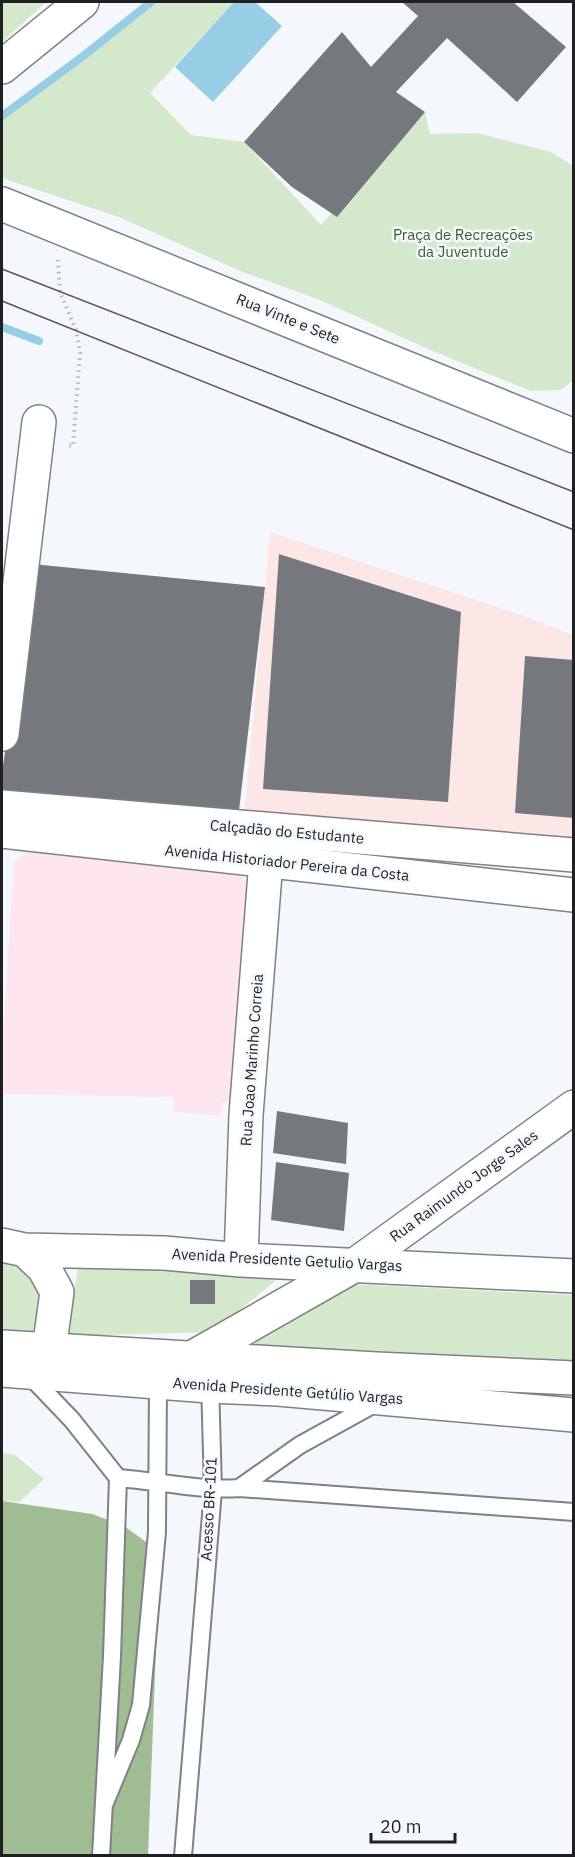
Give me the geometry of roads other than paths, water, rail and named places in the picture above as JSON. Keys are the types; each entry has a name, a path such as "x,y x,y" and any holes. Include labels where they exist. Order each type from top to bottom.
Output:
{"street":[{"path":"2,67 82,2"},
{"name":"Rua Vinte e Sete","path":"2,204 573,434"},
{"path":"2,734 37,432"},
{"name":"Calçadão do Estudante","path":"2,807 573,855"},
{"name":"Avenida Historiador Pereira da Costa","path":"2,831 573,895"},
{"name":"Rua Joao Marinho Correia","path":"241,1260 246,1115 266,861"},
{"name":"Rua Raimundo Jorge Sales","path":"203,1368 355,1265 573,1107"},
{"path":"13,1248 44,1268 57,1292 25,1364"},
{"name":"Avenida Presidente Getulio Vargas","path":"13,1248 164,1253 241,1260 573,1276"},
{"name":"Avenida Presidente Getúlio Vargas","path":"2,1347 25,1364 158,1382 203,1368 278,1389 573,1415"},
{"name":"Avenida Presidente Getúlio Vargas","path":"25,1364 573,1378"}],"lane":[{"path":"25,1364 118,1478 112,1656 101,1856"},
{"name":"Acesso BR-101","path":"183,1856 213,1490 203,1368"},
{"path":"104,1805 131,1740 141,1705 156,1543 158,1382"},
{"path":"239,1488 300,1445 385,1398"},
{"path":"118,1478 158,1481 213,1490 239,1488 573,1512"}],"water":[{"path":"234,2 255,2 282,26 213,102 175,67"}],"waterway":[{"path":"2,116 151,2"},
{"path":"2,327 39,341"}],"tram line":[{"path":"2,269 574,492"},
{"path":"2,301 574,530"}],"park label":[{"name":"Praça de Recreações da Juventude","path":"463,244"}]}
